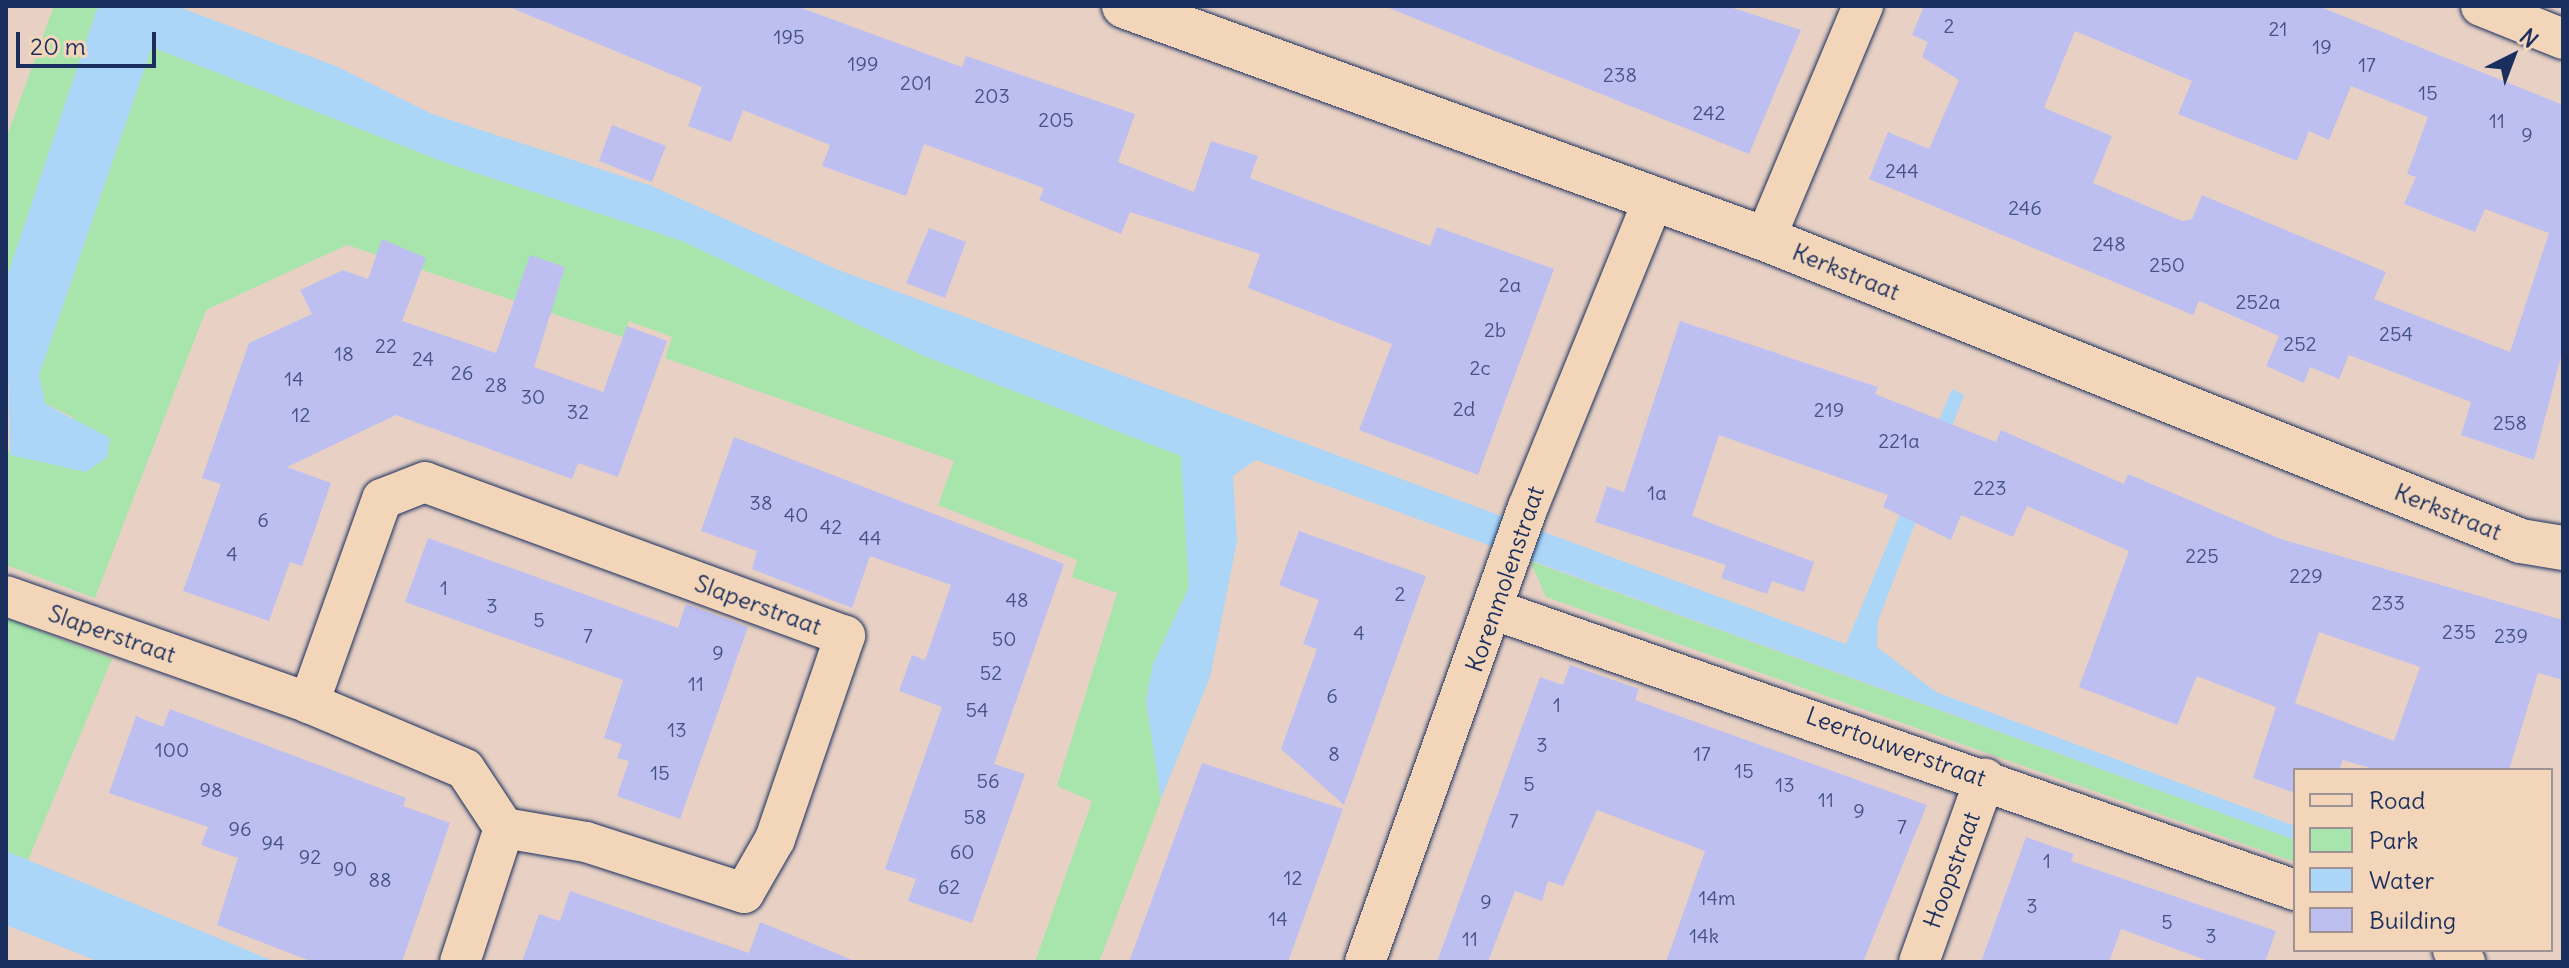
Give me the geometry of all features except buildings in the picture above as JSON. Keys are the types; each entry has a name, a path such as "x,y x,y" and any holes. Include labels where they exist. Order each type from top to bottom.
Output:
{"street":[{"name":"Kerkstraat","path":"1124,6 1765,239 2521,541 2563,548"},
{"path":"1765,239 1863,6"},
{"path":"2481,6 2563,39"},
{"name":"Korenmolenstraat","path":"1365,962 1495,610 1528,507 1654,199"},
{"name":"Slaperstraat","path":"6,596 309,703 465,769 504,828 586,842 744,893 775,839 845,636 425,482 382,499 309,703"},
{"name":"Leertouwerstraat","path":"1495,610 2293,889"},
{"name":"Hoopstraat","path":"1919,962 1985,779"},
{"path":"460,962 504,828"}],"green space":[{"path":"54,6 98,6 6,280 6,139"},
{"path":"152,47 449,164 682,241 924,356 1182,456 1189,587 1153,664 1146,700 1161,800 1099,962 1035,962 1092,801 1057,786 1117,593 1072,577 1077,560 938,505 954,461 665,358 672,337 629,321 623,337 347,245 206,310 95,598 6,565 6,453 73,417 44,403 39,375"},
{"path":"1530,561 2293,839 2293,861 1546,597"},
{"path":"6,618 112,659 28,860 6,851"}],"water":[{"path":"98,6 176,6 338,67 432,114 652,186 836,269 1846,644 1952,389 1964,395 1878,621 1877,647 1936,692 2293,825 2293,839 1256,460 1233,476 1237,541 1210,677 1161,799 1146,700 1153,664 1189,587 1181,456 924,356 682,241 449,164 152,47 39,375 45,404 110,438 107,457 86,472 10,455 6,280"},
{"path":"6,851 276,962 100,962 6,925"}]}
